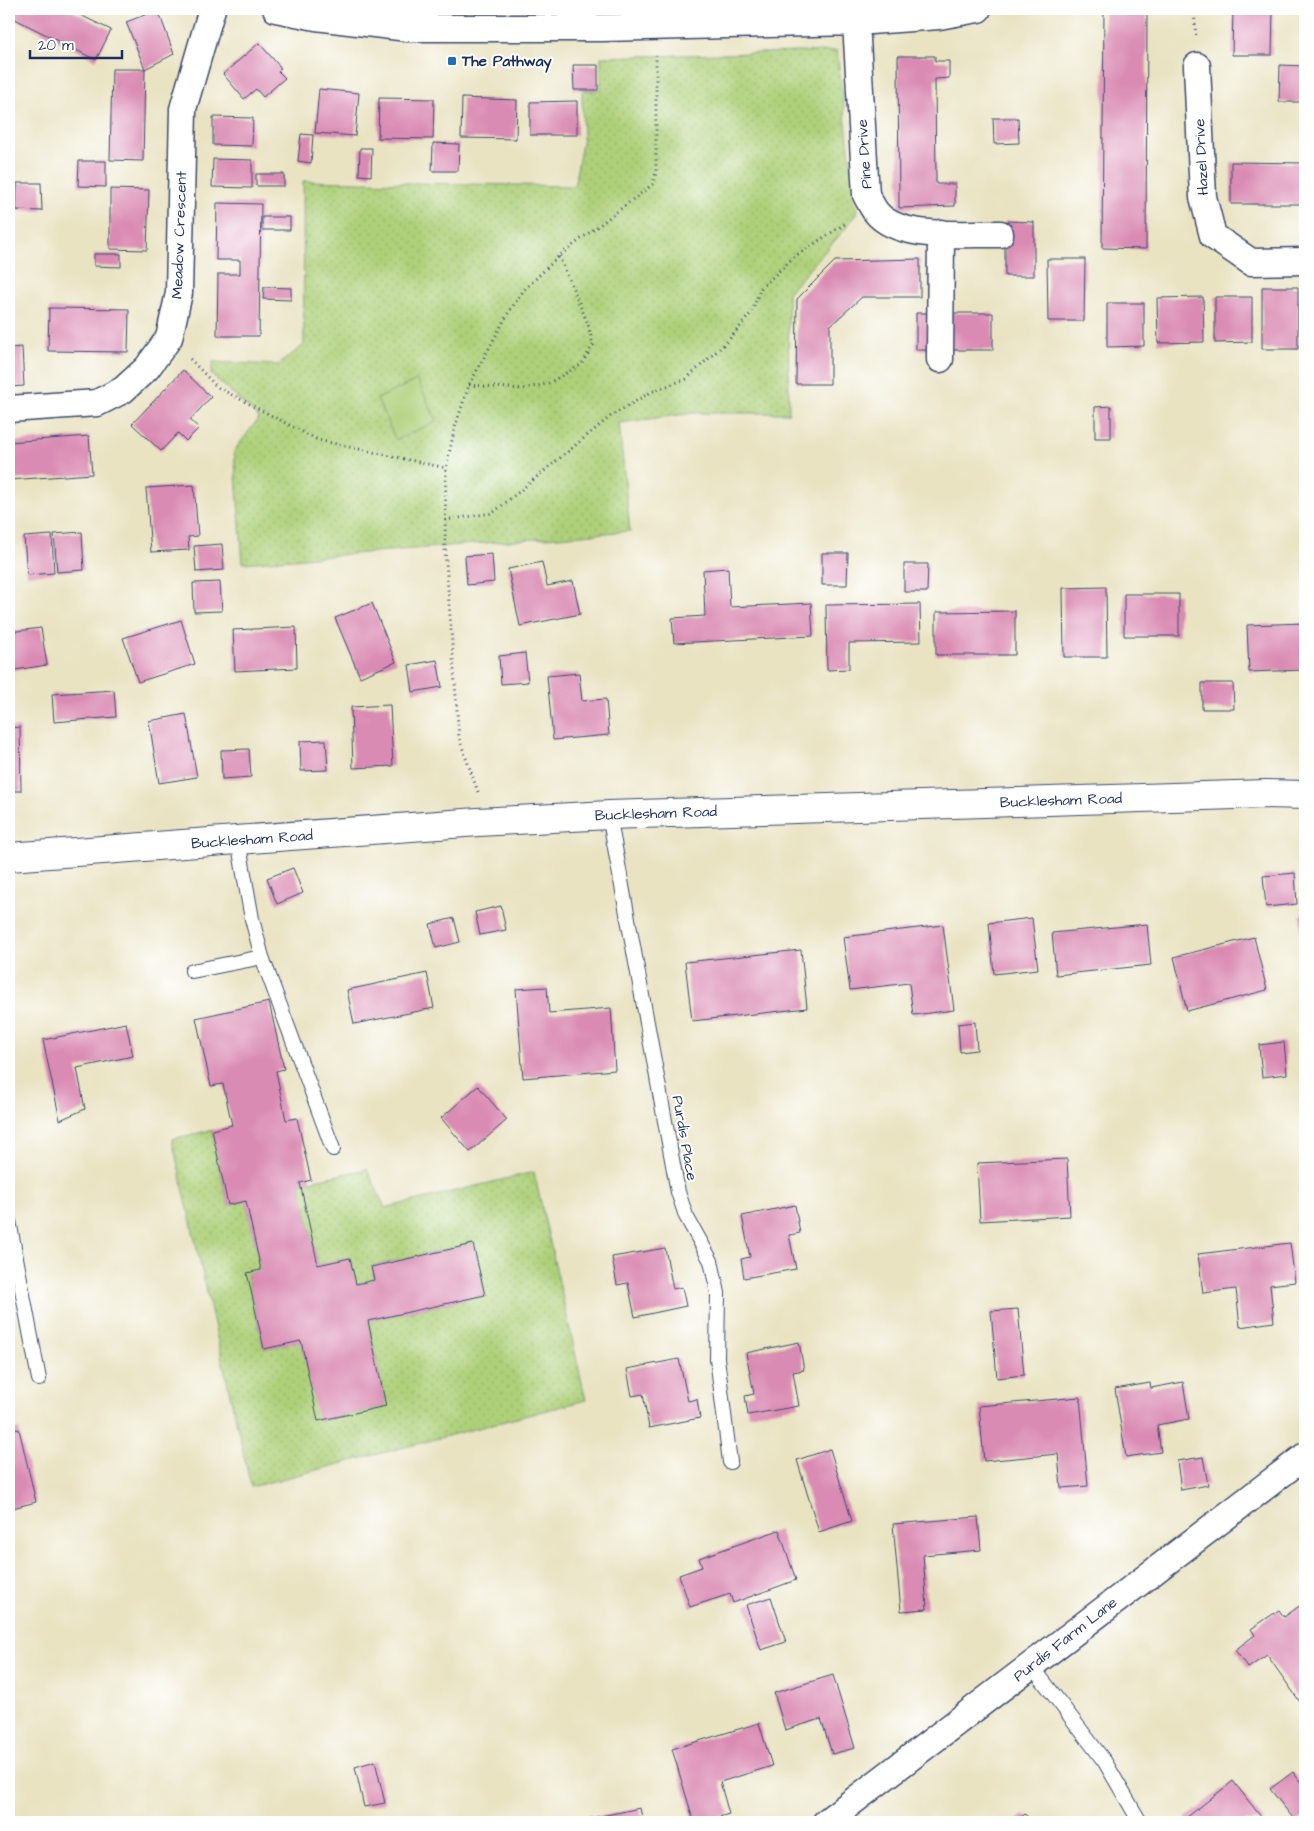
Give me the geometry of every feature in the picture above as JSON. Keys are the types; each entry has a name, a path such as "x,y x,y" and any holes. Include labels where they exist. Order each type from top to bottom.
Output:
{"street":[{"name":"Meadow Crescent","path":"9,409 97,403 123,390 148,368 169,338 179,293 183,109 212,9"},
{"path":"276,9 316,17 408,28 649,27 856,22 940,16 978,9"},
{"name":"Pine Drive","path":"856,22 866,195 876,212 896,227 919,232 1000,234"},
{"name":"Hazel Drive","path":"1197,66 1202,198 1213,236 1251,262 1305,261"},
{"path":"940,359 941,233"},
{"name":"Bucklesham Road","path":"9,857 478,822 609,815 1266,794 1305,795"},
{"name":"Purdis Farm Lane","path":"826,1822 1305,1456"}],"lane":[{"name":"Purdis Place","path":"609,815 678,1192 686,1216 711,1261 718,1293 717,1358 730,1462"},
{"path":"238,840 252,919 262,957 333,1149"},
{"path":"192,971 262,957"},
{"path":"9,1221 39,1379"},
{"path":"1031,1665 1105,1762 1140,1822"}],"path":[{"path":"478,822 479,794 459,738 445,548 446,468 456,428 470,385 523,291 559,256 653,184 656,172 656,55 649,27"},
{"path":"445,520 494,513 610,416 651,392 686,379 728,342 752,312 760,290 796,256 851,220 866,195"},
{"path":"470,385 522,389 548,384 582,364 592,345 588,324 559,256"},
{"path":"169,338 217,387 318,440 446,468"}],"green space":[{"path":"837,51 857,212 846,228 788,293 789,413 694,413 619,423 630,531 243,563 234,451 259,418 211,374 213,362 278,365 304,345 303,181 574,186 583,138 582,91 601,90 601,57"},
{"path":"417,380 437,421 396,440 377,399"},
{"path":"212,1130 228,1205 246,1201 261,1270 247,1274 264,1349 301,1341 319,1421 386,1406 368,1321 484,1295 473,1244 372,1266 374,1280 356,1284 350,1258 318,1265 300,1183 367,1169 385,1208 534,1172 586,1400 251,1487 172,1139"}],"building":[{"path":"9,9 68,9 111,30 96,60 9,16"},
{"path":"1104,9 1147,9 1146,249 1102,248"},
{"path":"1233,9 1273,9 1272,55 1232,55"},
{"path":"158,10 174,54 145,69 126,22"},
{"path":"259,43 281,68 278,71 285,78 263,97 256,89 244,99 223,74"},
{"path":"898,56 935,56 935,61 949,61 949,78 935,79 936,184 955,184 955,206 899,208"},
{"path":"573,65 598,65 598,90 574,90"},
{"path":"1280,65 1305,66 1305,102 1279,102"},
{"path":"112,69 145,69 143,161 110,160"},
{"path":"319,89 359,93 355,136 315,133"},
{"path":"379,98 434,99 433,139 378,138"},
{"path":"462,98 517,100 516,139 461,138"},
{"path":"577,101 577,135 530,135 530,102"},
{"path":"213,117 253,118 252,146 213,145"},
{"path":"993,118 1018,118 1019,143 994,144"},
{"path":"301,134 313,135 311,163 298,161"},
{"path":"433,143 459,144 458,171 432,171"},
{"path":"360,148 372,148 371,176 359,175"},
{"path":"213,159 252,160 252,188 212,187"},
{"path":"79,161 106,161 106,187 78,186"},
{"path":"1231,162 1305,163 1305,204 1231,204"},
{"path":"256,174 284,174 284,186 256,186"},
{"path":"17,183 41,183 42,211 16,210"},
{"path":"110,189 149,190 147,250 110,249"},
{"path":"217,203 261,204 259,336 217,336 218,274 240,274 240,260 216,260"},
{"path":"262,217 290,217 290,230 262,230"},
{"path":"1005,221 1034,222 1034,276 1005,276"},
{"path":"94,254 121,254 121,267 94,266"},
{"path":"920,259 920,297 862,297 830,326 830,384 796,384 797,299 835,261"},
{"path":"1047,259 1085,259 1084,321 1048,321"},
{"path":"264,287 291,288 291,300 263,299"},
{"path":"1262,287 1298,287 1298,349 1262,349"},
{"path":"1203,297 1204,342 1158,343 1157,298"},
{"path":"1215,297 1252,297 1252,342 1215,343"},
{"path":"1107,303 1144,303 1144,346 1107,347"},
{"path":"49,308 129,309 128,352 48,351"},
{"path":"916,313 993,313 993,350 916,350"},
{"path":"22,347 24,386 9,387 9,348"},
{"path":"183,370 211,397 190,420 199,428 186,441 178,433 161,451 132,424"},
{"path":"1111,406 1111,438 1095,438 1095,407"},
{"path":"89,436 92,474 9,480 9,442"},
{"path":"194,485 198,536 188,537 189,550 151,552 146,488"},
{"path":"82,532 84,570 57,572 54,534"},
{"path":"52,535 54,573 27,575 24,537"},
{"path":"222,544 224,570 196,572 194,546"},
{"path":"822,553 848,553 847,585 822,585"},
{"path":"492,554 494,582 467,585 465,556"},
{"path":"542,562 547,586 573,581 580,614 520,626 508,569"},
{"path":"904,564 928,564 927,592 904,592"},
{"path":"728,568 730,607 811,603 813,636 674,643 672,618 705,616 703,570"},
{"path":"220,582 222,611 194,612 193,583"},
{"path":"1106,587 1107,657 1064,657 1063,588"},
{"path":"1124,594 1179,594 1179,636 1124,636"},
{"path":"372,603 396,662 360,677 335,618"},
{"path":"920,604 921,642 849,643 849,669 827,670 826,605"},
{"path":"1015,611 1015,655 936,655 936,612"},
{"path":"181,620 195,664 138,682 123,638"},
{"path":"1305,623 1305,670 1249,672 1247,625"},
{"path":"296,627 297,668 235,671 233,630"},
{"path":"41,628 47,665 9,671 9,632"},
{"path":"525,653 528,682 501,684 499,656"},
{"path":"437,660 442,687 413,692 409,665"},
{"path":"579,673 582,701 606,699 609,735 553,740 547,676"},
{"path":"1202,683 1233,683 1234,709 1202,709"},
{"path":"114,690 116,717 54,722 52,694"},
{"path":"390,705 393,766 353,768 351,707"},
{"path":"186,714 197,777 159,783 149,721"},
{"path":"20,727 21,791 9,791 9,728"},
{"path":"326,740 328,770 301,771 300,741"},
{"path":"249,749 251,777 222,779 221,750"},
{"path":"293,868 303,893 277,904 267,878"},
{"path":"1295,873 1297,904 1266,907 1263,876"},
{"path":"501,906 506,930 480,935 475,912"},
{"path":"1300,915 1305,915 1305,962 1302,963"},
{"path":"454,918 460,942 436,948 430,924"},
{"path":"1032,918 1038,969 994,974 989,923"},
{"path":"1147,924 1151,965 1056,975 1052,933"},
{"path":"943,925 954,1010 913,1015 909,983 850,990 843,937"},
{"path":"1254,937 1267,990 1187,1011 1174,957"},
{"path":"801,950 807,1008 692,1021 685,962"},
{"path":"427,973 434,1008 354,1024 347,990"},
{"path":"547,987 549,1013 611,1008 615,1070 523,1078 516,989"},
{"path":"269,1002 284,1069 276,1071 286,1120 297,1118 311,1180 300,1183 318,1265 350,1258 356,1284 374,1280 371,1267 473,1244 485,1295 368,1321 386,1406 318,1421 301,1341 264,1349 247,1273 261,1270 246,1201 228,1205 212,1130 232,1125 223,1084 211,1086 196,1018"},
{"path":"975,1022 977,1050 960,1052 958,1024"},
{"path":"126,1023 133,1056 77,1068 85,1109 60,1120 43,1040"},
{"path":"1284,1042 1287,1074 1262,1077 1259,1045"},
{"path":"478,1086 507,1120 470,1152 441,1118"},
{"path":"1067,1159 1070,1216 980,1221 977,1163"},
{"path":"795,1205 800,1233 789,1235 796,1269 744,1278 741,1259 750,1257 742,1216"},
{"path":"1290,1243 1295,1282 1270,1285 1274,1322 1240,1327 1236,1289 1203,1293 1198,1254"},
{"path":"665,1248 673,1289 682,1287 686,1306 635,1317 628,1283 617,1285 612,1257"},
{"path":"1018,1309 1024,1375 997,1378 991,1311"},
{"path":"799,1342 804,1370 793,1372 799,1406 748,1415 745,1396 754,1394 746,1353"},
{"path":"679,1359 688,1401 697,1399 700,1418 649,1428 643,1394 632,1396 627,1369"},
{"path":"1183,1382 1189,1419 1157,1425 1161,1452 1126,1457 1115,1389 1150,1383 1151,1388"},
{"path":"1080,1397 1088,1486 1061,1488 1058,1454 984,1461 979,1406"},
{"path":"19,1429 36,1502 9,1509 9,1431"},
{"path":"830,1449 852,1521 819,1532 797,1460"},
{"path":"1203,1457 1208,1485 1181,1490 1177,1461"},
{"path":"978,1517 981,1550 923,1555 927,1609 901,1611 893,1524"},
{"path":"779,1530 796,1580 733,1603 730,1594 690,1607 679,1575 702,1567 699,1558"},
{"path":"771,1597 786,1642 761,1650 746,1605"},
{"path":"1305,1602 1305,1709 1267,1655 1248,1668 1235,1650 1255,1635 1251,1629 1279,1610 1284,1617"},
{"path":"833,1675 855,1748 832,1754 821,1719 785,1730 774,1693"},
{"path":"759,1723 772,1766 720,1782 729,1814 702,1822 694,1822 672,1749"},
{"path":"375,1761 385,1803 364,1807 355,1767"},
{"path":"1293,1772 1305,1788 1305,1816 1296,1822 1270,1789"},
{"path":"1233,1781 1265,1822 1189,1822 1186,1818"},
{"path":"640,1808 643,1822 577,1822 577,1821"},
{"path":"1025,1814 1032,1822 1014,1822"}],"place":[{"name":"The Pathway","path":"452,61"}]}
